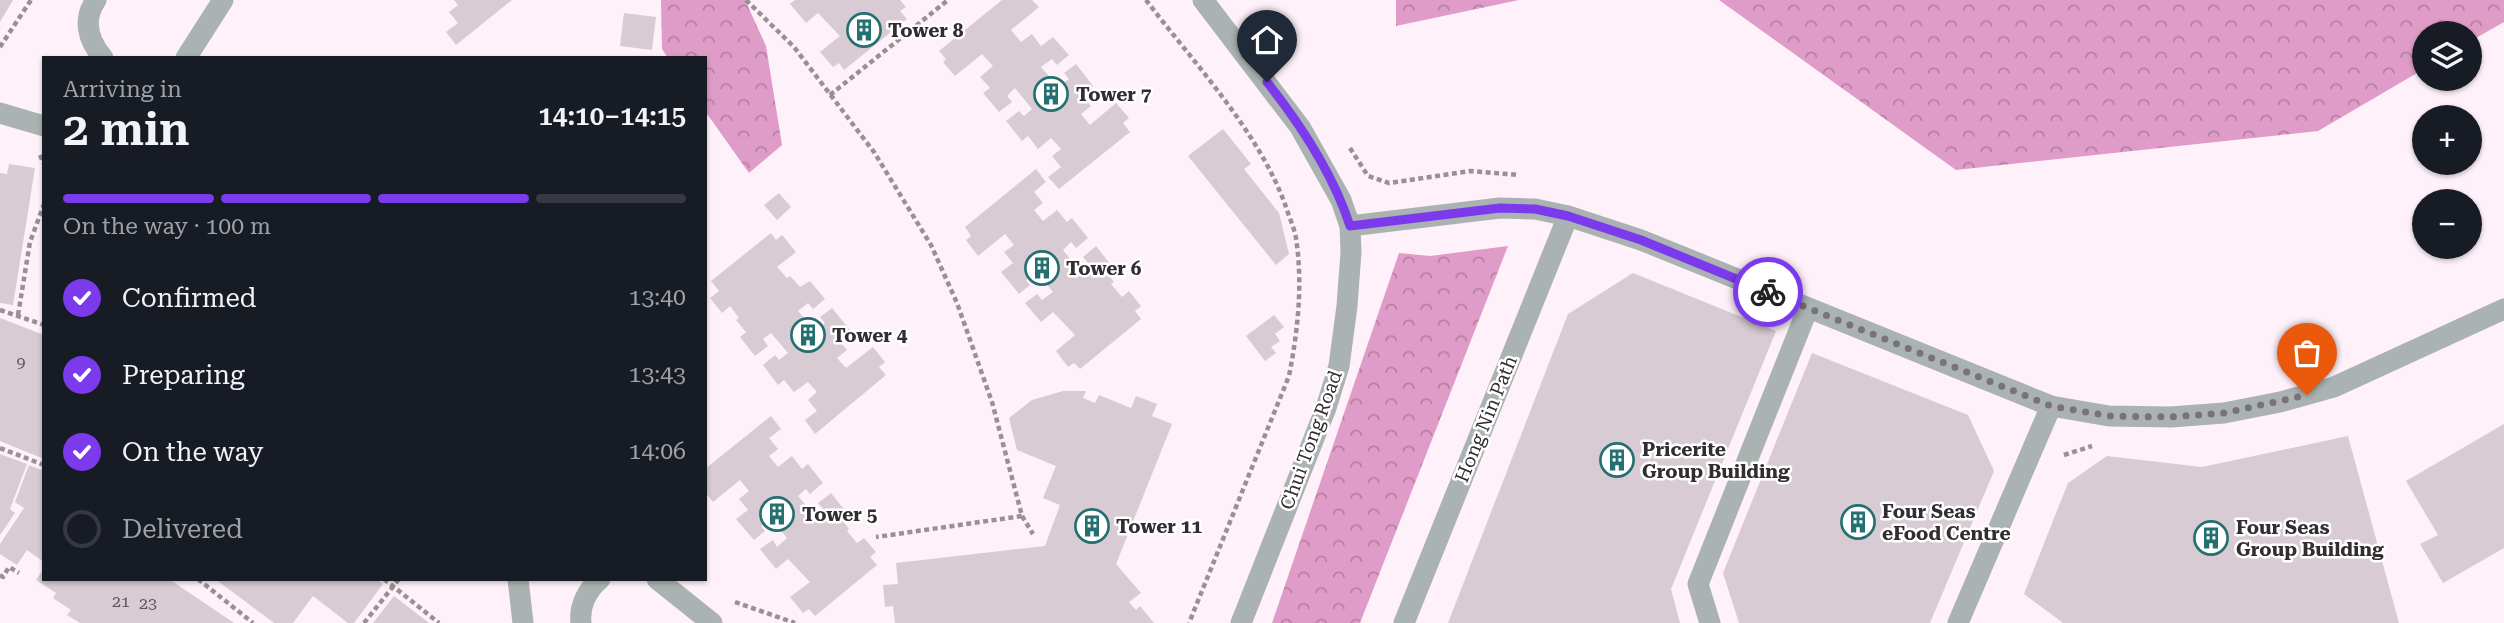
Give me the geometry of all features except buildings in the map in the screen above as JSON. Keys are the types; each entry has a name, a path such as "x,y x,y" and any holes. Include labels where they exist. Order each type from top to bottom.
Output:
{"street":[{"path":"96,0 87,26 93,44 102,56"},
{"path":"187,56 223,0"},
{"name":"Chui Tong Road","path":"1203,0 1300,127 1342,200 1350,226 1347,306 1339,366 1326,408 1241,623"},
{"path":"0,113 42,125"},
{"path":"1350,226 1500,208 1535,209 1568,216 1641,240 2051,406 2109,416 2171,417 2224,413 2280,402 2334,387 2504,309"},
{"name":"Hong Nin Path","path":"1404,623 1568,216"},
{"path":"1710,623 1698,584 1808,308"},
{"path":"1958,623 2051,406"},
{"path":"518,581 523,623"},
{"path":"581,623 584,601 590,588 598,581"},
{"path":"660,581 712,623"}],"path":[{"path":"0,47 31,0"},
{"path":"746,0 794,47 874,152 905,198 931,245 957,303 988,389 1021,516 1033,534"},
{"path":"830,95 948,0"},
{"path":"1146,0 1250,135 1276,179 1296,235 1300,278 1296,339 1289,376 1189,623"},
{"path":"1389,183 1470,171 1522,176"},
{"path":"18,315 30,242 42,209"},
{"path":"0,310 42,324"},
{"path":"0,448 42,464"},
{"path":"876,537 1021,516"},
{"path":"0,575 4,577 9,567 19,573"},
{"path":"200,581 253,623"},
{"path":"387,581 439,623"},
{"path":"364,623 398,581"},
{"path":"724,598 795,623"}],"green space":[{"path":"661,0 745,0 766,46 782,145 749,173 707,114 707,56 667,56 662,49"},
{"path":"1396,0 1519,0 1396,26"},
{"path":"1719,0 2504,0 2504,22 2482,35 2482,21 2412,21 2412,76 2318,131 1956,170"},
{"path":"1508,246 1360,623 1272,623 1399,253 1430,256"}],"way so far":[{"path":"1768,292 2051,406 2109,416 2171,417 2224,413 2307,395"}],"place":[{"name":"Tower 8","path":"864,30"},
{"name":"Tower 7","path":"1051,94"},
{"name":"Tower 6","path":"1042,268"},
{"name":"Tower 4","path":"808,335"},
{"name":"Pricerite Group Building","path":"1617,460"},
{"name":"Tower 5","path":"777,514"},
{"name":"Four Seas eFood Centre","path":"1858,522"},
{"name":"Tower 11","path":"1092,526"},
{"name":"Four Seas Group Building","path":"2211,538"}],"route":[{"path":"1267,82 1300,127 1325,168 1342,200 1350,226 1500,208 1535,209 1568,216 1641,240 1768,292"}]}
